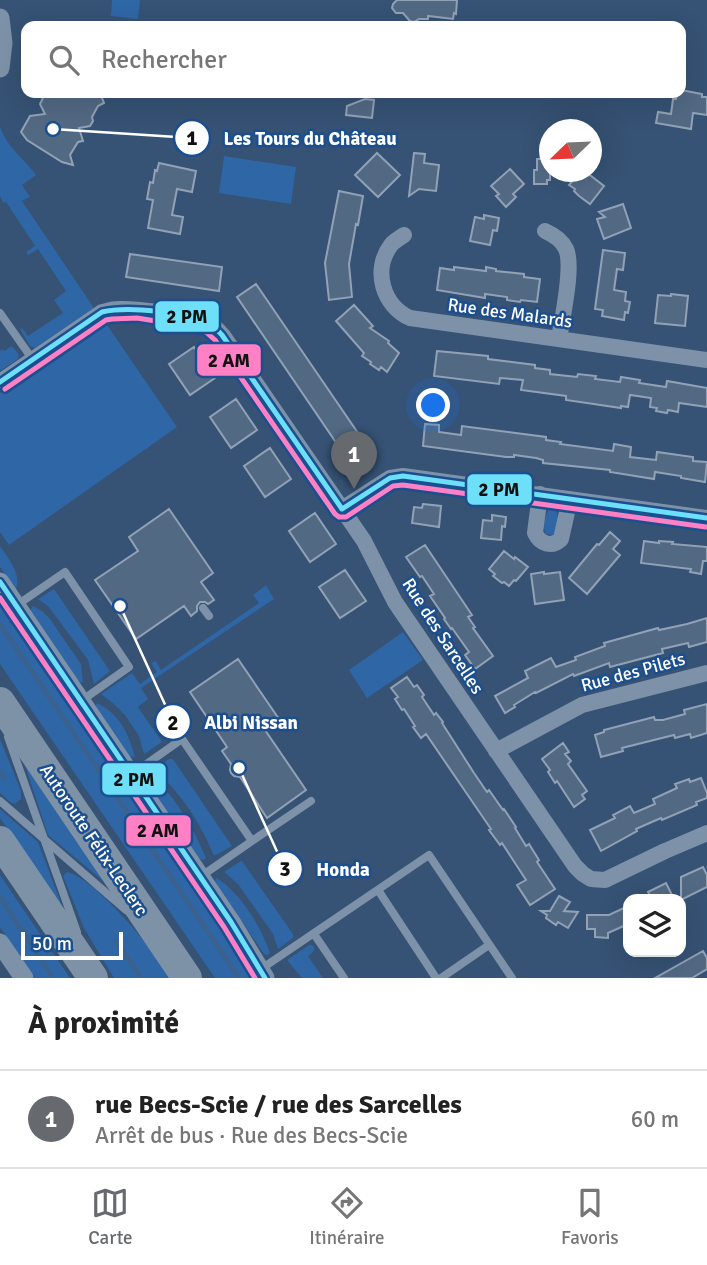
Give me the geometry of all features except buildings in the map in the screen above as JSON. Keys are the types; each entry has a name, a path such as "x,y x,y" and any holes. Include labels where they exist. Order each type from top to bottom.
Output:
{"highway":[{"name":"Autoroute Félix-Leclerc","path":"2,715 181,969"},
{"path":"0,842 93,978"}],"street":[{"path":"0,18 1,56"},
{"path":"545,231 563,243 568,255 568,276 559,339"},
{"name":"Rue des Malards","path":"404,235 390,247 382,273 388,298 404,315 417,320 707,360"},
{"name":"Rue des Sarcelles","path":"0,382 102,312 112,309 187,317 210,324 224,337 364,541 395,602 575,866 591,879 611,878 707,833"},
{"path":"342,509 397,476 707,518"},
{"path":"540,494 535,533 545,544 554,544 561,539 570,499"},
{"path":"0,582 268,973"},
{"name":"Rue des Pilets","path":"496,751 582,705 707,673"},
{"path":"0,943 24,978"}],"lane":[{"path":"0,313 33,360"},
{"path":"16,605 65,572 129,667 81,701"},
{"path":"203,608 209,616"},
{"path":"2,715 93,978"},
{"path":"131,775 182,739 252,841"},
{"path":"0,801 134,917 181,969"},
{"path":"200,877 311,801"},
{"path":"268,973 314,934 429,855 512,978"},
{"path":"378,890 439,978 489,945"},
{"path":"314,934 344,978"}],"shaded area":[{"path":"112,0 140,0 138,19 111,16"},
{"path":"0,127 12,148 36,175 22,185 30,197 22,201 94,308 35,348 30,346 20,329 28,336 63,313 54,300 66,291 38,249 28,255 26,252 35,246 0,196"},
{"path":"224,156 296,167 291,204 219,193"},
{"path":"105,322 177,427 9,545 0,532 0,393"},
{"path":"12,346 19,355 18,359 0,371 0,351"},
{"path":"550,508 555,508 557,514 557,526 553,535 546,534 544,528 545,517"},
{"path":"0,546 16,572 16,589 0,567"},
{"path":"266,585 274,599 141,688 148,699 138,707 162,742 144,754 139,736 125,715 101,694 132,673 140,684 157,672 151,663 156,661 161,670 259,603 253,595"},
{"path":"54,589 110,671 94,684 88,660 48,606 38,599"},
{"path":"0,598 258,978 215,978 0,664"},
{"path":"33,606 50,619 81,664 83,683 78,681 30,611"},
{"path":"403,632 423,660 367,698 349,670"},
{"path":"97,703 118,719 130,740 135,757 128,756 95,708"},
{"path":"0,739 21,791 21,799 15,804 0,793"},
{"path":"18,744 113,889 48,835"},
{"path":"173,759 232,846 214,856 189,809 173,788 154,770"},
{"path":"147,775 165,789 182,812 202,848 206,858 204,860 199,859 145,780"},
{"path":"0,809 38,842 62,906 0,818"},
{"path":"242,861 293,934 293,938 278,949 273,934 238,884 224,872"},
{"path":"67,872 79,877 109,902 174,978 114,978 84,928 63,876"},
{"path":"0,875 70,978 35,978 0,927"},
{"path":"216,878 234,893 249,911 270,953 264,954 215,882"},
{"path":"309,945 315,948 308,956 323,978 302,978 287,960"}],"waterway":[{"path":"0,624 239,978"},
{"path":"0,772 4,778"},
{"path":"0,897 53,978"},
{"path":"116,940 141,978"}],"transit line":[{"path":"0,382 102,312 141,310 172,313 210,324 222,335 342,509 390,478 403,476 707,518"},
{"path":"5,389 106,320 137,318 187,326 206,332 215,340 339,517 346,517 393,486 403,485 706,527"},
{"path":"0,582 231,922 265,978"},
{"path":"0,598 224,927 255,978"}],"place":[{"name":"Les Tours du Château","path":"53,129"},
{"name":"rue Becs-Scie / rue des Sarcelles","path":"354,489"},
{"name":"Albi Nissan","path":"120,606"},
{"name":"Honda","path":"239,768"}]}
